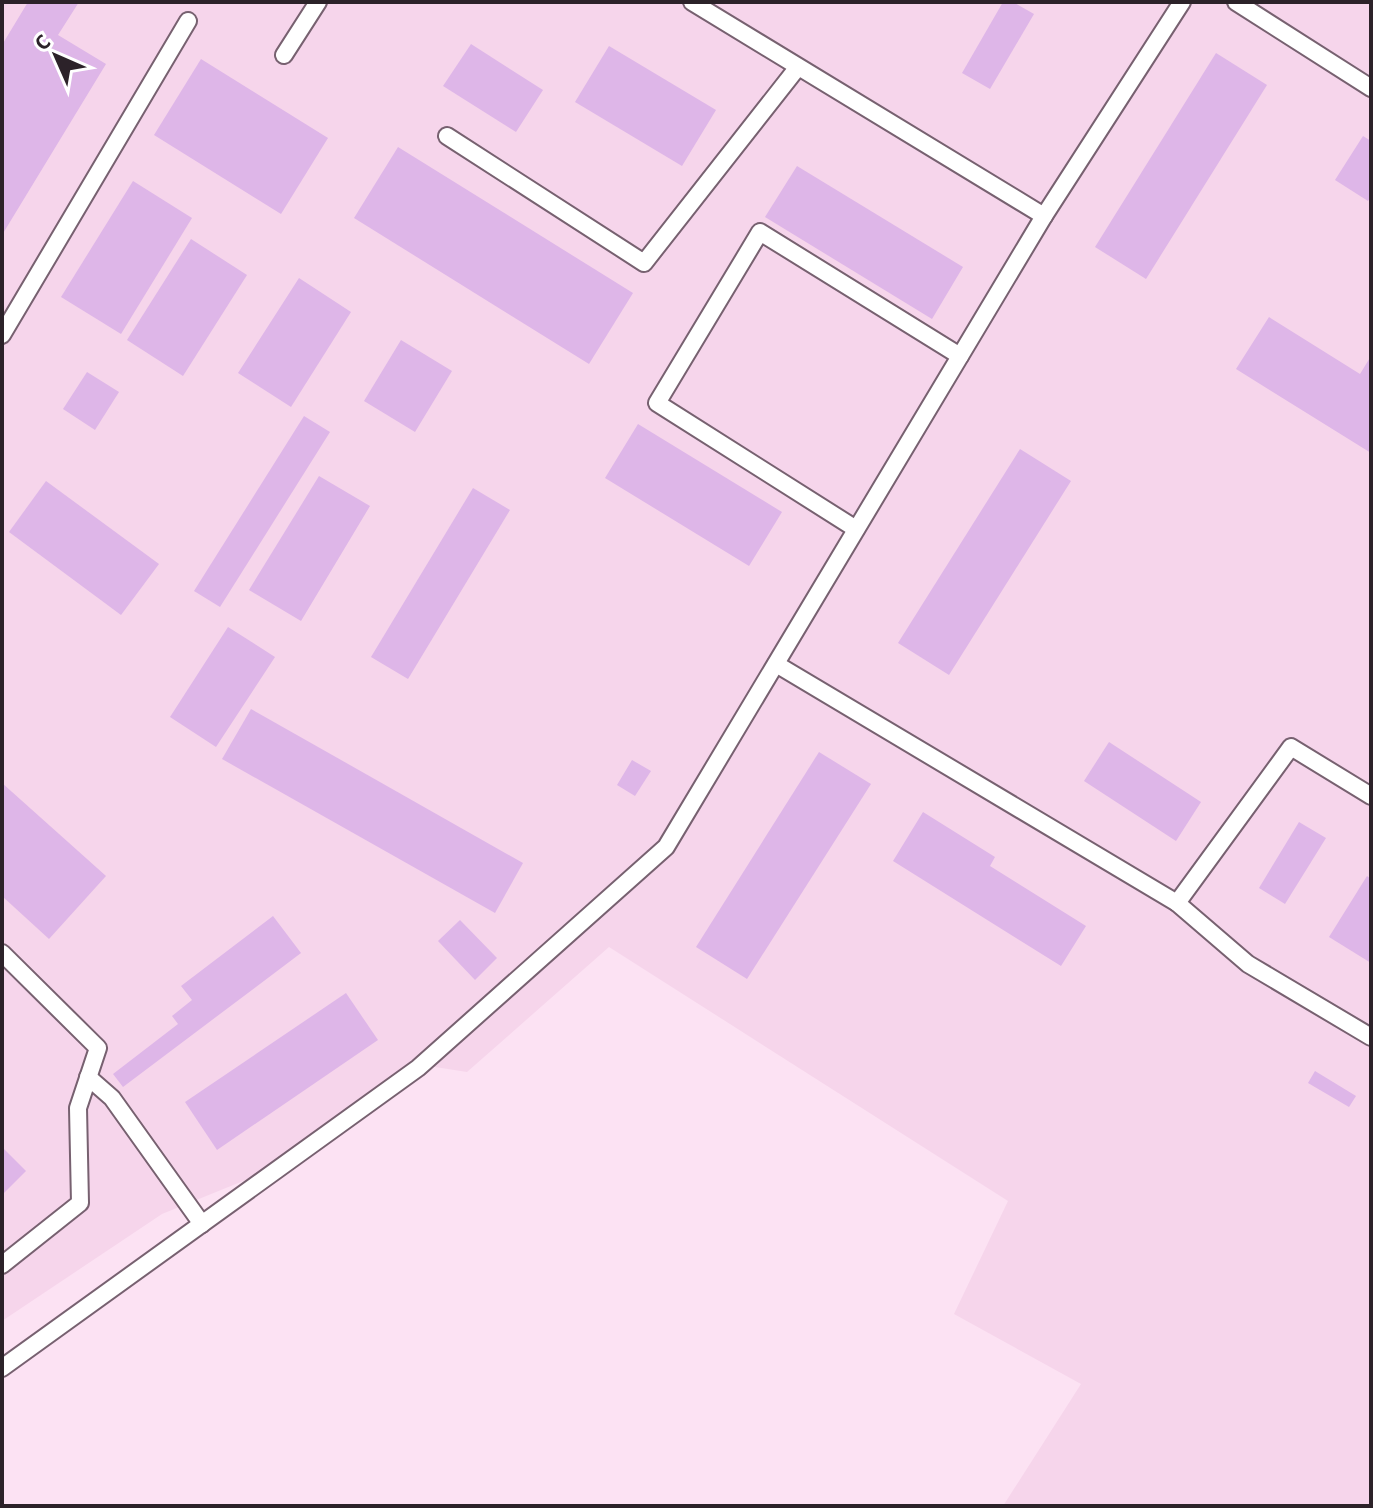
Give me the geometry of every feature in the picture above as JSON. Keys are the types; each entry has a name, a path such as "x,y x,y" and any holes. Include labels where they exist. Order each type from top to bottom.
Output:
{"lane":[{"path":"284,55 318,2"},
{"path":"692,2 1044,216"},
{"path":"2,1368 418,1068 666,847 1044,216 1182,2"},
{"path":"1236,2 1371,88"},
{"path":"2,335 188,21"},
{"path":"447,136 644,263 798,67"},
{"path":"856,529 657,403 664,390 760,232 960,356"},
{"path":"776,664 1177,903 1248,964 1371,1037"},
{"path":"1177,903 1291,747 1371,796"},
{"path":"2,953 98,1048 78,1108 80,1203 2,1265"},
{"path":"88,1077 112,1098 202,1224"}],"shaded area":[{"path":"2,2 1371,2 1371,1506 1003,1506 1081,1384 954,1314 1008,1201 609,947 467,1072 416,1064 258,1175 162,1214 2,1321"}],"building":[{"path":"28,2 79,2 58,35 106,64 2,235 2,45"},
{"path":"1003,2 1013,2 1034,14 990,89 962,73"},
{"path":"471,44 543,90 516,132 443,86"},
{"path":"609,46 716,110 682,166 575,102"},
{"path":"1216,53 1267,85 1146,279 1095,247"},
{"path":"201,59 328,138 281,214 154,135"},
{"path":"1363,136 1371,141 1371,196 1368,201 1335,180"},
{"path":"398,147 633,293 589,364 354,218"},
{"path":"797,166 963,267 932,319 765,217"},
{"path":"133,181 192,218 121,334 61,297"},
{"path":"191,239 247,275 183,376 127,340"},
{"path":"299,278 351,312 291,407 238,373"},
{"path":"1269,317 1360,374 1371,356 1371,453 1236,369"},
{"path":"401,340 452,371 415,432 364,401"},
{"path":"87,372 119,392 95,430 63,409"},
{"path":"304,416 330,432 220,607 194,591"},
{"path":"638,424 782,512 749,566 605,478"},
{"path":"1020,449 1071,481 949,675 898,643"},
{"path":"319,476 370,506 301,621 249,590"},
{"path":"46,481 159,564 121,615 9,532"},
{"path":"473,488 510,510 408,679 371,657"},
{"path":"228,627 275,657 216,747 170,717"},
{"path":"251,709 523,863 495,913 222,759"},
{"path":"1109,742 1201,802 1176,841 1084,781"},
{"path":"819,752 871,784 747,979 696,947"},
{"path":"632,760 651,771 635,796 617,785"},
{"path":"2,783 106,876 49,939 2,896"},
{"path":"923,812 995,857 990,866 1086,926 1061,966 893,861"},
{"path":"1299,822 1326,838 1285,904 1259,888"},
{"path":"1367,876 1371,879 1371,963 1329,937"},
{"path":"273,916 301,953 123,1087 113,1074 178,1024 172,1016 192,1000 181,986"},
{"path":"460,920 497,958 475,980 438,941"},
{"path":"346,993 378,1040 217,1150 185,1102"},
{"path":"1315,1071 1356,1096 1349,1107 1308,1083"},
{"path":"2,1147 26,1171 2,1195"}]}
